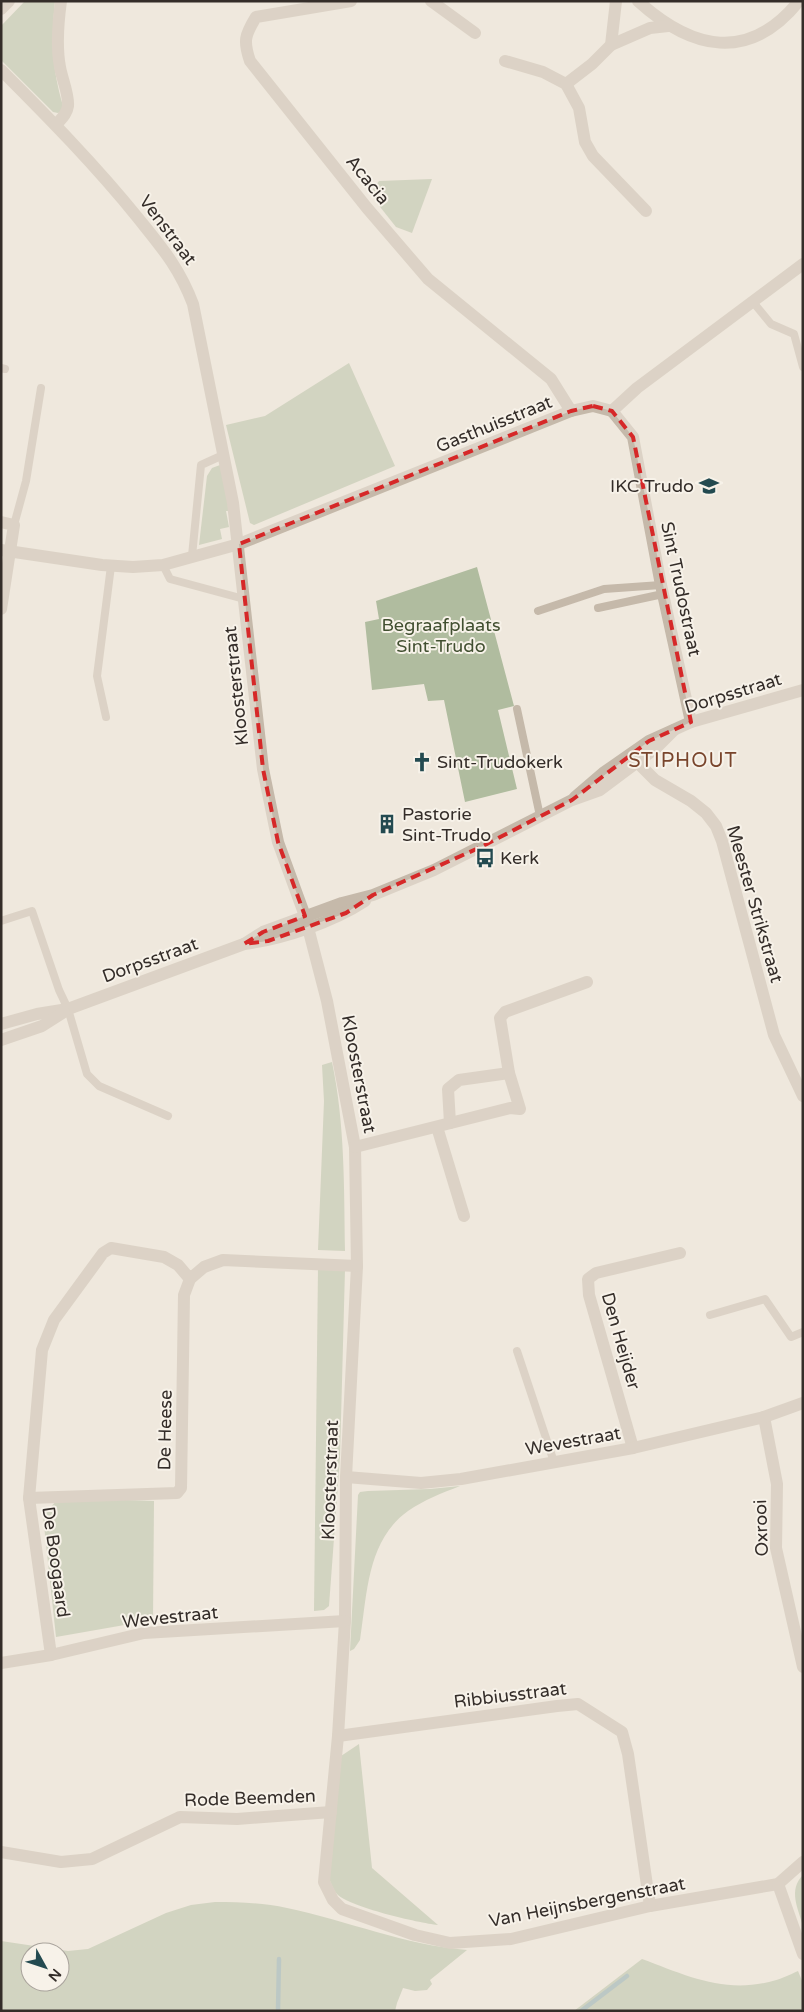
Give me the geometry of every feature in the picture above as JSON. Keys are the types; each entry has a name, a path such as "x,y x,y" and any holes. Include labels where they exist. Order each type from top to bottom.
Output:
{"street":[{"path":"1,9 9,1"},
{"path":"56,125 66,114 68,107 58,47 61,1"},
{"name":"Acacia","path":"351,1 256,17 246,32 245,46 250,61 367,208 428,279 551,379 571,411"},
{"path":"431,1 475,33"},
{"path":"611,45 616,1"},
{"path":"638,1 668,26 705,41 737,43 759,36 788,14 799,1"},
{"path":"566,84 592,64 611,45 650,28 668,26"},
{"path":"504,61 543,72 566,84 579,108 585,142 593,156 646,212"},
{"name":"Venstraat","path":"1,70 56,125 127,205 174,263 184,280 193,304 233,503 239,544"},
{"path":"612,411 637,388 803,264"},
{"name":"Gasthuisstraat","path":"6,550 111,566 163,565 239,544 571,411 593,406 612,411"},
{"name":"Sint Trudostraat","path":"612,411 632,437 662,590 691,722"},
{"path":"1,609 8,523"},
{"name":"Kloosterstraat","path":"239,544 263,769 278,842 307,922 327,1001 355,1147 357,1266 346,1476 345,1621"},
{"name":"Dorpsstraat","path":"1,1024 37,1014 68,1009 244,944 263,932 346,913 373,895 434,870 572,800 600,790 633,758 674,730 691,722 803,690"},
{"name":"Meester Strikstraat","path":"633,758 663,786 691,801 706,813 716,826 722,841 774,1035 803,1096"},
{"path":"355,1147 510,1108 520,1109 509,1073 500,1018 504,1012 587,982"},
{"name":"Dorpsstraat","path":"1,1040 42,1026 68,1009"},
{"path":"450,1123 448,1089 459,1080 509,1073"},
{"path":"437,1127 464,1216"},
{"name":"De Boogaard","path":"51,1655 28,1498 42,1350 54,1320 103,1253 110,1248 164,1257 178,1265 190,1279"},
{"name":"Den Heijder","path":"633,1448 589,1295 588,1279 596,1273 680,1253"},
{"path":"190,1279 204,1267 223,1260 357,1266"},
{"name":"De Heese","path":"28,1498 177,1493 181,1488 184,1295 190,1279"},
{"name":"Wevestraat","path":"346,1476 420,1483 461,1479 633,1448 764,1417 803,1402"},
{"name":"Oxrooi","path":"764,1417 777,1484 776,1548 803,1667"},
{"name":"Wevestraat","path":"1,1663 51,1655 144,1634 345,1621"},
{"name":"Van Heijnsbergenstraat","path":"345,1621 338,1736 324,1882 333,1900 342,1909 415,1935 450,1943 511,1939 650,1906 778,1884"},
{"name":"Ribbiusstraat","path":"338,1736 578,1704 622,1732 628,1754 650,1906"},
{"name":"Rode Beemden","path":"1,1852 61,1862 92,1859 180,1817 237,1819 330,1812"},
{"path":"803,1862 778,1884 803,1954"}],"lane":[{"path":"753,302 771,324 794,334 803,367"},
{"path":"8,523 26,481 41,388"},
{"path":"192,556 201,465 223,455"},
{"path":"163,565 170,579 244,599"},
{"path":"106,717 98,676 111,566"},
{"path":"538,611 604,589 662,590"},
{"path":"598,608 662,590"},
{"path":"517,709 540,816"},
{"path":"1,921 32,911 59,990 68,1009 87,1074 99,1086 168,1116"},
{"path":"710,1315 765,1299 791,1337 803,1332"},
{"path":"517,1352 554,1462"}],"highlighted area":[{"path":"593,406 612,411 633,437 691,722 649,741 572,800 481,847 373,895 346,913 268,941 244,944 263,932 305,916 278,842 263,769 239,544 571,411"}],"green space":[{"path":"25,1 55,1 53,54 63,106 62,111 58,113 53,112 1,60 1,26"},
{"path":"432,179 412,233 396,227 377,203 371,192 379,181"},
{"path":"349,363 395,466 254,525 250,523 226,425 265,416"},
{"path":"220,465 230,511 226,511 229,527 220,529 222,539 199,545 207,476 212,468"},
{"name":"Begraafplaats Sint-Trudo","path":"477,567 514,706 498,710 517,789 465,802 444,700 428,701 424,684 372,690 365,622 379,619 376,601"},
{"path":"332,1062 342,1132 345,1251 318,1250 324,1101 322,1065"},
{"path":"318,1268 345,1269 340,1457 329,1606 324,1610 314,1611"},
{"path":"460,1486 427,1500 408,1511 394,1523 384,1537 371,1570 367,1587 360,1640 354,1649 350,1651 358,1495 360,1492"},
{"path":"70,1498 154,1501 153,1620 56,1637 43,1516 57,1500"},
{"path":"359,1744 372,1868 438,1925 401,1918 355,1904 337,1894 328,1877 341,1756"},
{"path":"803,1875 803,1926 795,1893 798,1881"},
{"path":"215,1902 278,1906 421,1943 467,1950 430,1980 432,1984 427,1990 415,1991 403,1988 395,2011 1,2011 1,1941 20,1944 20,1992 70,1992 70,1951 88,1949 166,1913 191,1905"},
{"path":"642,1959 704,1981 720,1984 752,1985 780,1979 798,1971 803,1983 803,2011 574,2011"}],"waterway":[{"path":"278,2011 279,1959"},
{"path":"581,2011 627,1976"}],"place":[{"name":"IKC Trudo","path":"709,486"},
{"name":"Sint-Trudokerk","path":"422,762"},
{"name":"Pastorie Sint-Trudo","path":"387,824"},
{"name":"Kerk","path":"485,858"}],"district":[{"name":"STIPHOUT","path":"683,760"}]}
